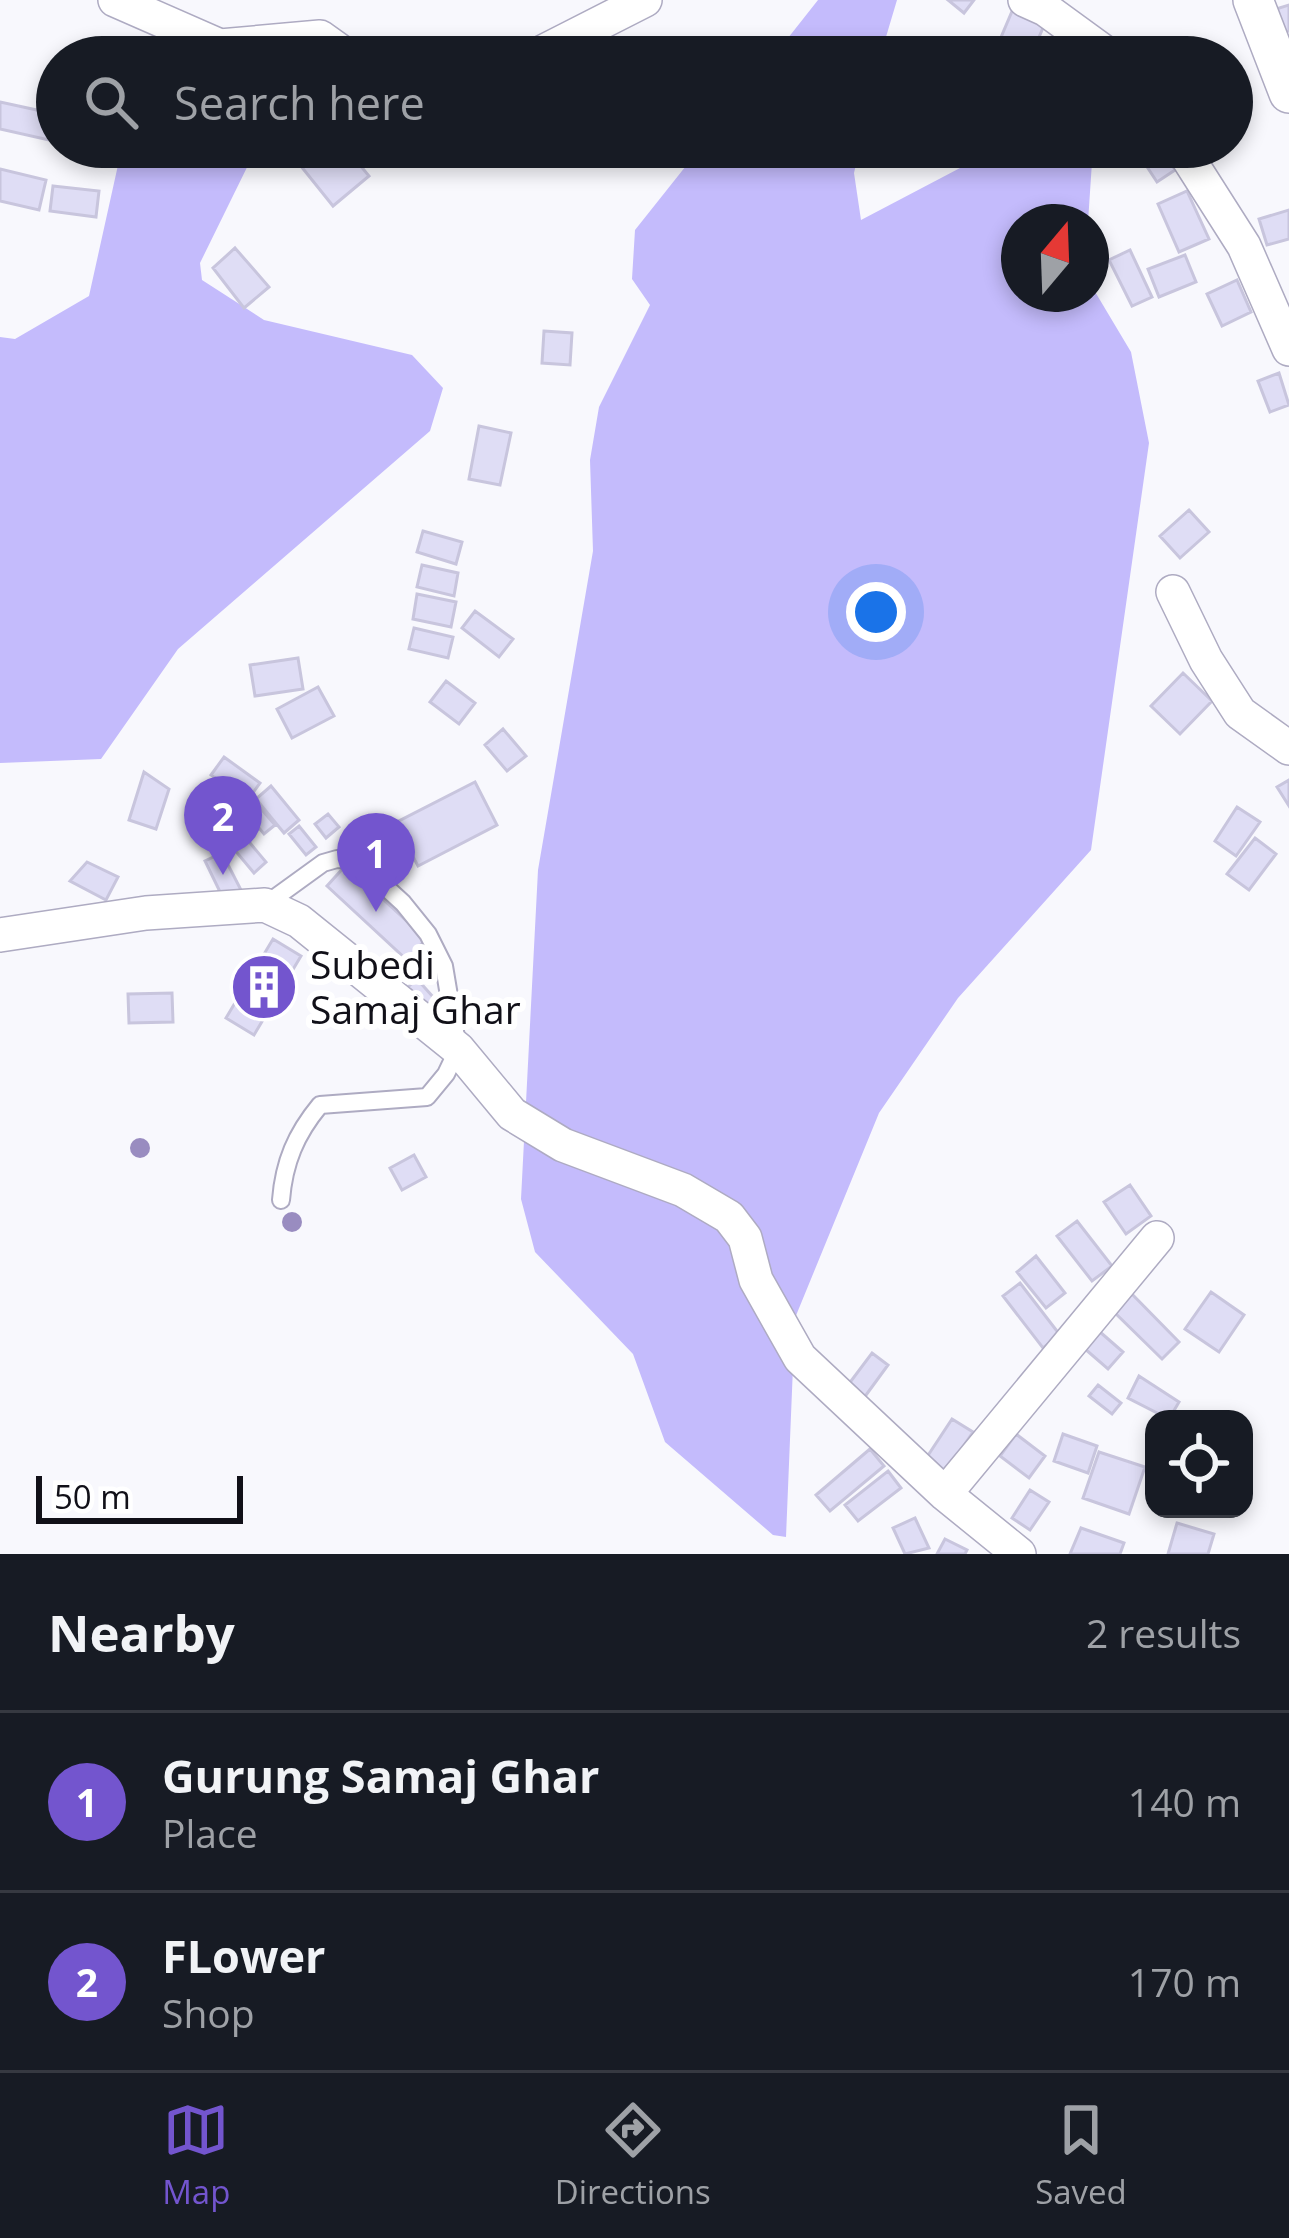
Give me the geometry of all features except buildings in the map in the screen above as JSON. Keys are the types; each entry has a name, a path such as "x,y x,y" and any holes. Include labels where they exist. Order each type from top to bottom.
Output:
{"street":[{"path":"115,0 197,36"},
{"path":"574,36 645,0"},
{"path":"1025,0 1082,36"},
{"path":"1252,0 1289,94"},
{"path":"1194,168 1244,246 1289,349"},
{"path":"1173,592 1206,660 1240,713 1289,748"},
{"path":"0,935 146,913 266,905 299,921 458,1049 512,1114 563,1144 683,1190 729,1217 745,1238 756,1280 800,1358 1018,1554"},
{"path":"946,1494 1157,1238"}],"lane":[{"path":"266,905 323,863 356,860 403,903 428,934 444,967 458,1049 427,1097 320,1105 283,1166 281,1200"}],"shaded area":[{"path":"818,0 897,0 886,36 790,36"},
{"path":"117,168 247,168 200,263 202,280 264,320 412,355 443,388 430,431 178,649 101,759 0,763 0,337 15,339 89,296"},
{"path":"684,168 855,168 861,220 960,168 1092,168 1089,204 1001,204 1001,312 1107,312 1131,352 1149,443 1091,850 958,998 879,1113 795,1318 786,1537 773,1535 665,1442 633,1354 535,1252 521,1199 538,870 593,551 590,460 599,407 650,305 632,279 635,230"}],"place":[{"name":"FLower","path":"223,875"},
{"name":"Gurung Samaj Ghar","path":"376,912"},
{"name":"Subedi Samaj Ghar","path":"264,987"}]}
